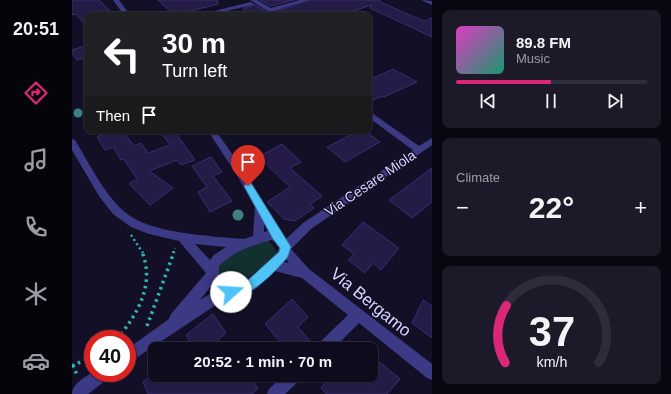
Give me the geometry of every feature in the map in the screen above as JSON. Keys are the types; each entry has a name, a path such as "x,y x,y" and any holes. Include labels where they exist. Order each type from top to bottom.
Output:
{"street":[{"path":"116,0 125,12"},
{"path":"245,0 270,10 306,0"},
{"path":"425,0 432,3"},
{"path":"213,12 252,2"},
{"path":"372,116 419,150"},
{"name":"Via Bergamo","path":"214,134 232,158 285,248 305,273 432,373"},
{"name":"Via Cesare Miola","path":"226,291 235,292 247,288 283,255 285,248 307,226 432,141"},
{"path":"72,142 109,201 123,217 145,228 179,240 244,244"},
{"path":"258,239 260,207"},
{"name":"Via Cesare Miola","path":"212,273 214,263 219,258 244,244 268,236 278,236 307,226"},
{"path":"136,351 226,291 217,285 212,273 179,240"},
{"name":"Via Bergamo","path":"273,265 305,273"},
{"path":"170,327 212,273"},
{"path":"330,342 358,315"},
{"path":"78,391 91,382"},
{"path":"274,394 287,382"}],"path":[{"path":"123,330 137,310 144,294 148,273 143,250 126,230 133,232"},
{"path":"146,327 179,240"},
{"path":"72,366 84,360"}],"green space":[{"path":"268,240 276,250 276,254 272,259 239,285 230,285 220,277 218,270 221,263 229,256 250,245"}],"building":[{"path":"72,0 99,0 111,12 84,12 84,23 76,14 72,15"},
{"path":"158,0 217,0 218,4 186,12 171,12"},
{"path":"260,0 294,0 271,6"},
{"path":"310,0 380,0 380,2 424,21 432,18 432,37 370,8 371,5 351,12 273,12"},
{"path":"255,5 268,12 243,12 244,8"},
{"path":"84,46 84,58 77,60 72,53 72,50"},
{"path":"393,69 417,82 384,97 382,96 372,101 372,79"},
{"path":"104,134 125,134 134,146 141,143 148,153 170,145 162,134 176,134 195,160 181,165 177,160 149,171 173,188 150,205 129,184 137,179 124,159 121,160 113,147 105,150 97,137"},
{"path":"352,134 369,134 380,142 345,162 327,147"},
{"path":"282,144 301,162 290,168 322,196 310,204 314,208 295,221 284,219 267,202 290,187 259,157"},
{"path":"211,157 222,172 213,176 232,201 210,212 198,192 207,187 192,166"},
{"path":"432,168 432,202 412,218 389,200"},
{"path":"363,222 399,248 381,270 373,263 365,273 348,260 354,254 342,245"},
{"path":"292,299 308,317 298,327 311,342 280,342 265,324"},
{"path":"423,300 432,306 432,338 412,323"},
{"path":"213,314 226,333 218,340 219,342 190,342 186,335"},
{"path":"378,361 400,379 387,394 326,394 321,387 326,382 378,382"},
{"path":"148,378 148,382 254,382 258,388 252,394 148,394 143,382"}],"route":[{"path":"231,292 247,288 252,284 283,255 286,247 277,236 248,186"}]}
